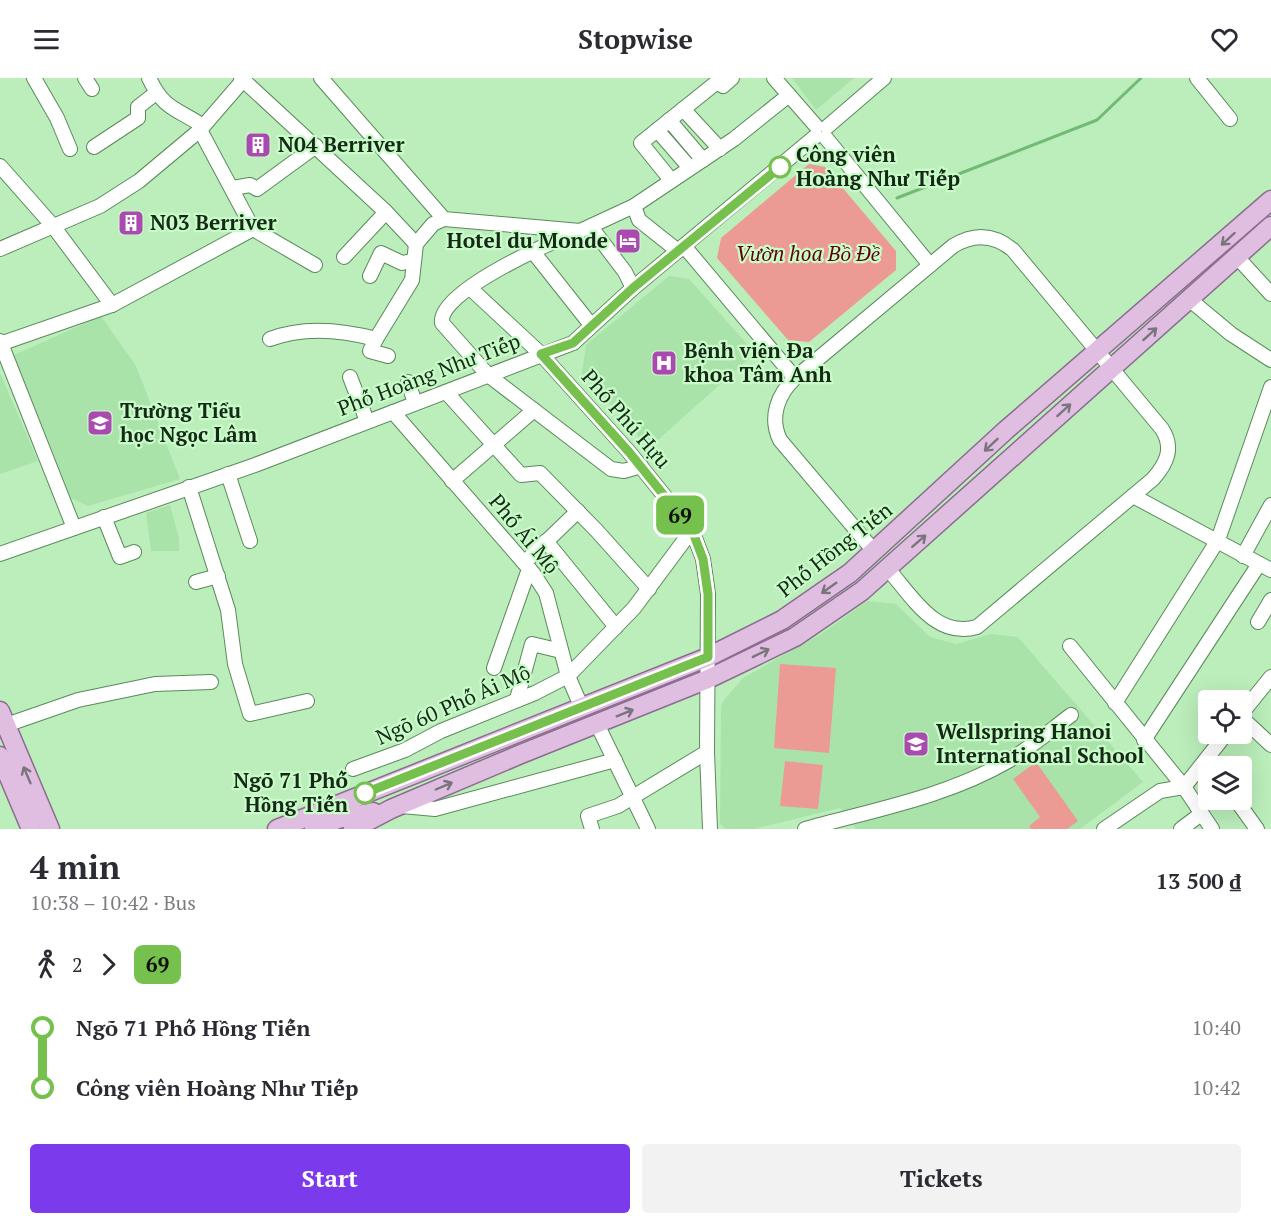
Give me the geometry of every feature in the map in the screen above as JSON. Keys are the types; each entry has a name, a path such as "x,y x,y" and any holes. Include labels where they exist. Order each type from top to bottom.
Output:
{"main road":[{"name":"Phố Hồng Tiến","path":"277,829 708,657 782,620 850,573 1098,350 1175,286 1271,200"},
{"path":"314,829 346,824 396,807 708,679 795,637 862,591 1271,226"},
{"path":"3,718 50,829"},
{"path":"0,756 4,777 31,829"},
{"path":"346,824 382,786"}],"street":[{"path":"34,78 57,118 70,149"},
{"path":"149,78 156,93 170,109 198,131 233,188 253,229 315,265"},
{"path":"321,78 444,219"},
{"path":"671,180 641,143 717,82 723,86 732,78"},
{"path":"774,78 930,265"},
{"name":"Phố Hoàng Như Tiếp","path":"0,554 228,474 573,343 633,288 884,78"},
{"path":"1197,78 1230,119"},
{"path":"0,249 100,206 129,188 198,131 243,79 386,212 416,244"},
{"path":"94,147 138,117 138,107 156,93"},
{"path":"641,466 624,471 610,469 488,375 445,328 441,319 452,301 502,267 634,206 720,149 789,95"},
{"path":"683,109 720,149"},
{"path":"669,120 703,160"},
{"path":"657,130 690,168"},
{"path":"233,188 250,185 257,189 316,146"},
{"path":"0,166 53,226 112,305"},
{"path":"634,206 639,220 681,248 795,378"},
{"path":"344,257 386,212"},
{"path":"388,356 370,351 412,280 412,261 416,244 433,224 444,219 586,229 625,272 633,288"},
{"path":"74,528 0,343 112,305 253,229"},
{"path":"874,551 778,435 775,418 777,406 782,394 795,378 953,246 967,238 989,237 1002,242 1013,250 1162,429 1169,442 1169,453 1160,472 976,627 957,630 938,624 887,568"},
{"path":"370,276 381,253 402,262 412,261"},
{"path":"534,253 591,326"},
{"path":"1237,257 1271,294"},
{"name":"Phố Phú Hựu","path":"470,288 541,354 641,466 692,530 703,559 708,594 707,752 710,829"},
{"path":"1189,299 1231,334 1271,360"},
{"path":"270,339 282,334 336,330 376,339"},
{"path":"350,377 367,421"},
{"path":"408,382 415,403"},
{"path":"1115,703 1218,540 1271,387"},
{"path":"446,392 523,476 540,473 578,510 649,589"},
{"path":"452,481 534,410"},
{"name":"Phố Ái Mộ","path":"393,412 527,566 546,593 568,676 581,706"},
{"path":"228,474 250,541"},
{"path":"189,488 228,610 235,664 250,714 307,701"},
{"path":"1133,496 1265,567 1144,740"},
{"path":"1243,556 1271,505"},
{"path":"494,668 527,566 546,541 578,510"},
{"path":"104,517 120,557 134,552"},
{"path":"568,676 649,589 692,530"},
{"path":"546,541 616,627"},
{"path":"196,582 218,576"},
{"path":"1258,622 1271,600"},
{"path":"517,699 532,644 561,651"},
{"path":"1070,646 1184,787 1212,829"},
{"name":"Ngõ 60 Phố Ái Mộ","path":"353,769 398,753 441,731 568,676"},
{"path":"1252,702 1271,676"},
{"path":"3,718 155,684 211,682"},
{"path":"805,829 839,825 981,775 1010,760 1071,715"},
{"path":"597,724 648,829"},
{"path":"1252,726 1271,745"},
{"path":"1104,829 1160,791 1184,787 1218,744"},
{"path":"592,829 588,816 618,806 632,795 707,752"},
{"path":"396,807 435,809 615,760"},
{"path":"1243,810 1257,829"},
{"path":"1181,829 1201,814"}],"shaded area":[{"path":"792,78 854,78 816,110"},
{"name":"Bệnh viện Đa khoa Tâm Anh","path":"669,276 689,279 755,353 649,448 582,373 586,345"},
{"name":"Trường Tiểu học Ngọc Lâm","path":"101,316 136,366 180,479 88,506 71,498 14,355"},
{"path":"0,373 38,461 0,474"},
{"path":"170,505 179,538 179,551 151,551 146,513"},
{"name":"Wellspring Hanoi International School","path":"867,601 896,604 930,637 956,644 991,634 1018,637 1143,782 1080,829 856,829 840,808 754,829 726,829 720,824 721,706 724,700 743,678 821,634"}],"green space":[{"name":"Vườn hoa Bồ Đề","path":"809,164 825,167 896,251 896,270 809,342 788,340 717,258 721,238"},
{"path":"780,664 836,668 829,753 774,748"},
{"path":"785,761 823,765 818,809 780,806"},
{"path":"1036,762 1078,821 1067,829 1031,829 1029,826 1040,817 1013,779"}],"waterway":[{"path":"897,198 1097,120 1141,78"}],"bus line":[{"name":"69","path":"365,793 708,657 708,594 703,559 692,530 629,452 541,354 573,343 633,288 780,167"}],"place":[{"name":"N04 Berriver","path":"258,145"},
{"name":"Công viên Hoàng Như Tiếp","path":"780,167"},
{"name":"N03 Berriver","path":"131,223"},
{"name":"Hotel du Monde","path":"628,241"},
{"name":"Bệnh viện Đa khoa Tâm Anh","path":"664,363"},
{"name":"Trường Tiểu học Ngọc Lâm","path":"100,423"},
{"name":"Wellspring Hanoi International School","path":"916,744"},
{"name":"Ngõ 71 Phố Hồng Tiến","path":"365,793"}]}
